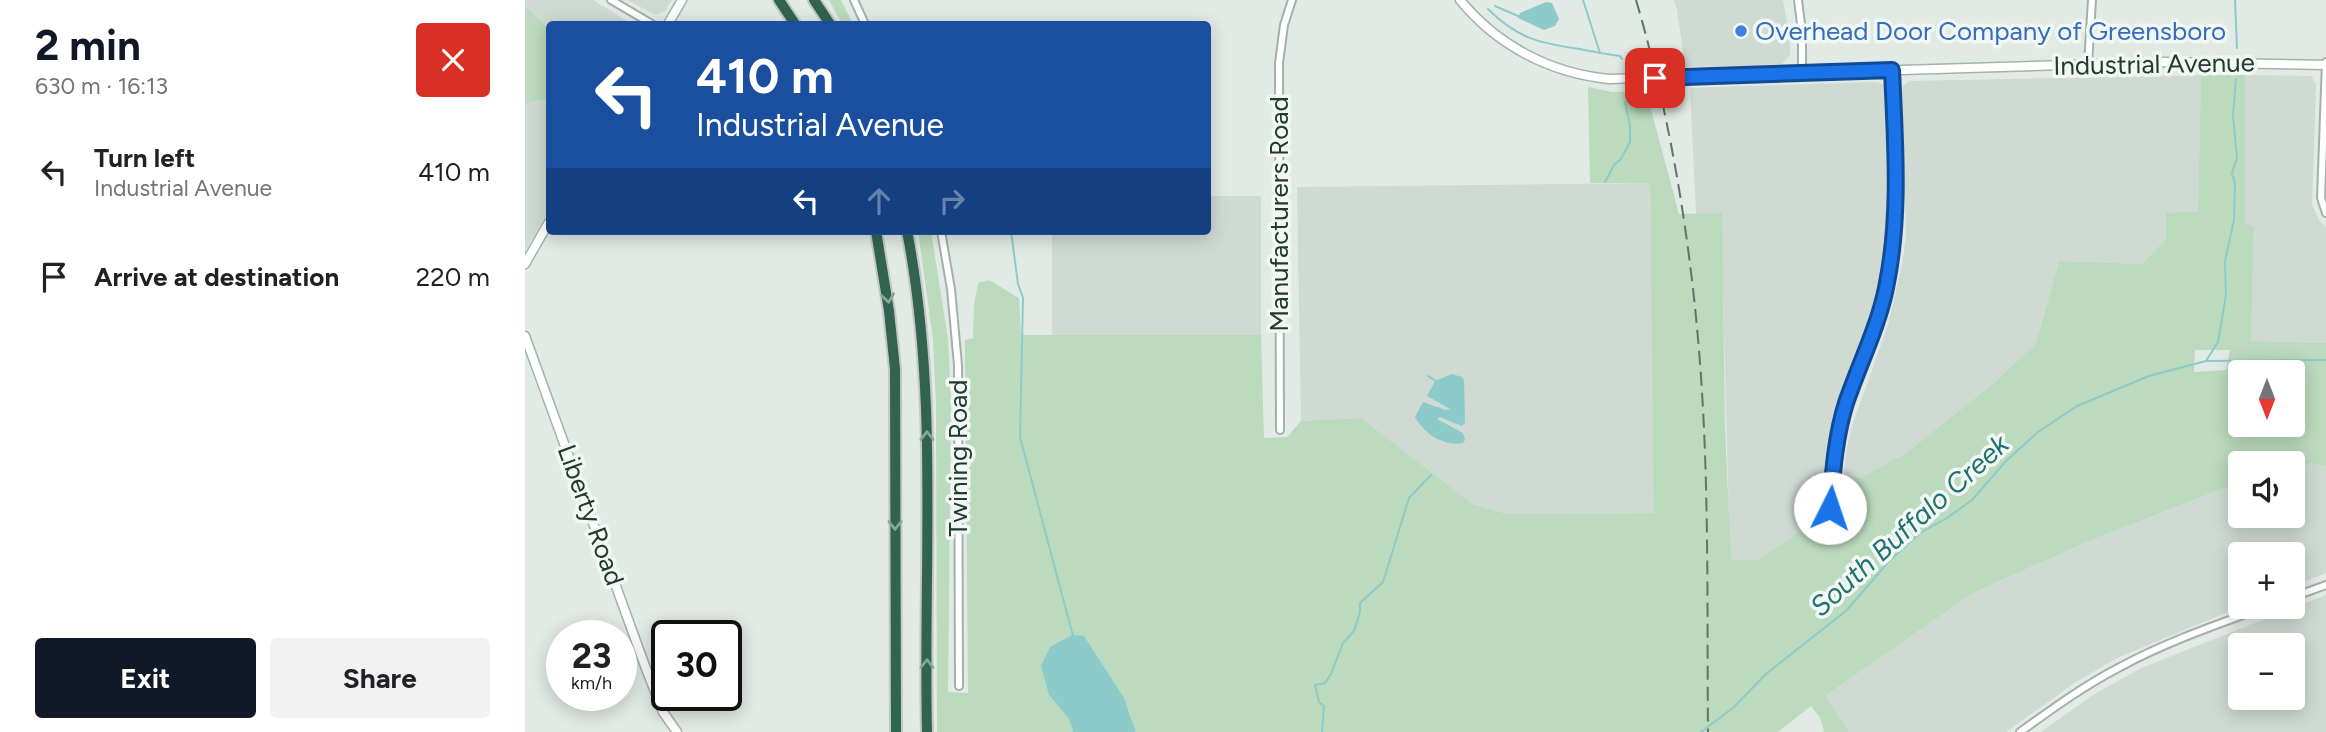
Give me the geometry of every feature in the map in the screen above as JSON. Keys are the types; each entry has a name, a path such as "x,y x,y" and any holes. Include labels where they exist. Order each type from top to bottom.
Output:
{"highway":[{"path":"779,0 793,21"},
{"path":"814,0 827,21"},
{"path":"877,235 895,369 896,732"},
{"path":"909,235 922,333 927,417 927,732"}],"main road":[{"path":"670,21 683,0"},
{"name":"Industrial Avenue","path":"1460,0 1489,30 1543,63 1577,74 1627,79 2088,64 2326,63"},
{"path":"525,264 546,227"},
{"name":"Liberty Road","path":"525,335 663,712 677,732"}],"street":[{"path":"611,0 647,21"},
{"path":"853,0 864,21"},
{"name":"Manufacturers Road","path":"1280,430 1279,63 1283,25 1292,0"},
{"path":"1798,0 1802,32 1802,73"},
{"path":"2088,64 2092,0"},
{"path":"2326,63 2321,198 2326,213"},
{"path":"1830,508 1836,440 1886,292 1894,249 1897,206 1892,70"},
{"name":"Twining Road","path":"942,235 951,289 958,365 959,686"},
{"path":"2305,593 2326,585"},
{"path":"2020,732 2119,667 2233,619"}],"shaded area":[{"path":"525,0 593,0 627,21 546,21 546,26 525,6"},
{"path":"627,0 672,0 665,11 656,15"},
{"path":"1674,0 1783,0 1790,38 1790,55 1782,64 1685,67"},
{"path":"2201,75 2198,212 2166,239 2143,264 2059,261 2036,343 1994,383 1906,453 1860,478 1844,476 1852,426 1888,325 1902,265 1906,236 1904,85 1909,81"},
{"path":"2245,75 2311,76 2316,84 2312,205 2326,228 2326,343 2251,341 2254,228 2245,225"},
{"path":"1876,82 1883,84 1885,90 1885,254 1872,311 1828,437 1818,518 1759,560 1730,560 1721,213 1696,214 1690,88"},
{"path":"546,99 546,215 525,251 525,105"},
{"path":"1650,183 1655,513 1507,514 1471,504 1361,418 1301,421 1297,187"},
{"path":"1211,196 1261,196 1261,335 1052,335 1052,235 1211,235"},
{"path":"2312,463 2326,466 2326,573 2305,581 2305,542 2228,542 2228,612 2119,657 2076,682 2006,732 1849,732 1825,696 1973,593 2091,540 2228,487 2228,528 2305,528 2305,465"},
{"path":"2326,595 2326,732 2041,732 2093,695 2141,668 2228,634 2228,710 2305,710 2305,633 2230,633 2265,619 2305,619 2305,603"}],"green space":[{"path":"829,0 841,0 852,21 840,21"},
{"path":"525,6 546,26 546,99 525,105"},
{"path":"2201,75 2245,75 2245,224 2254,227 2251,341 2326,343 2326,466 2312,463 2305,465 2305,451 2228,451 2228,487 2091,540 1973,593 1825,696 1849,732 1824,732 1820,717 1811,706 1778,732 1136,732 1124,698 1049,695 1069,719 1073,732 937,732 936,403 933,339 919,235 932,235 948,339 951,404 948,692 968,693 965,340 973,338 978,283 989,280 1019,298 1021,335 1261,335 1264,438 1287,437 1301,421 1361,418 1472,504 1507,514 1654,513 1650,183 1590,183 1588,87 1612,92 1646,91 1679,214 1722,213 1725,428 1731,560 1759,560 1818,518 1845,518 1844,476 1860,478 1906,453 1994,383 2036,343 2059,261 2142,264 2166,239 2166,213 2198,212","holes":["2195,350 2230,350 2226,370 2194,372"]}],"water":[{"path":"1546,2 1552,3 1559,19 1555,26 1544,30 1518,18 1520,13"},
{"path":"1452,374 1464,380 1465,423 1462,426 1440,417 1437,419 1463,433 1465,440 1456,444 1441,441 1423,428 1415,417 1423,402 1450,409 1427,396 1435,381"},
{"path":"1072,635 1084,636 1124,698 1136,732 1073,732 1069,719 1049,695 1041,666 1050,647"}],"waterway":[{"path":"1583,0 1600,53 1620,56 1622,59"},
{"path":"2235,0 2237,48"},
{"path":"1495,6 1518,16"},
{"path":"1488,9 1527,37 1553,45 1600,53"},
{"path":"2206,361 2218,342 2226,295 2225,261 2234,220 2235,184 2232,173 2237,158 2233,116 2236,79"},
{"path":"1605,182 1630,142 1630,125 1625,102"},
{"path":"1012,235 1018,284 1023,298 1020,437 1073,636"},
{"name":"South Buffalo Creek","path":"1701,732 1734,707 1766,674 1847,610 1889,561 1920,533 1972,500 2006,461 2038,432 2077,406 2149,376 2206,361 2326,360"},
{"path":"1428,376 1436,381"},
{"path":"1322,732 1324,706 1319,702 1315,685 1325,683 1331,674 1343,643 1354,631 1360,603 1383,582 1409,498 1431,475"}],"railway":[{"path":"1636,0 1671,145 1694,293 1706,477 1708,732"}],"place":[{"name":"Overhead Door Company of Greensboro","path":"1741,31"}],"route":[{"path":"1655,78 1892,70 1897,206 1894,249 1886,292 1836,440 1830,508"}]}
